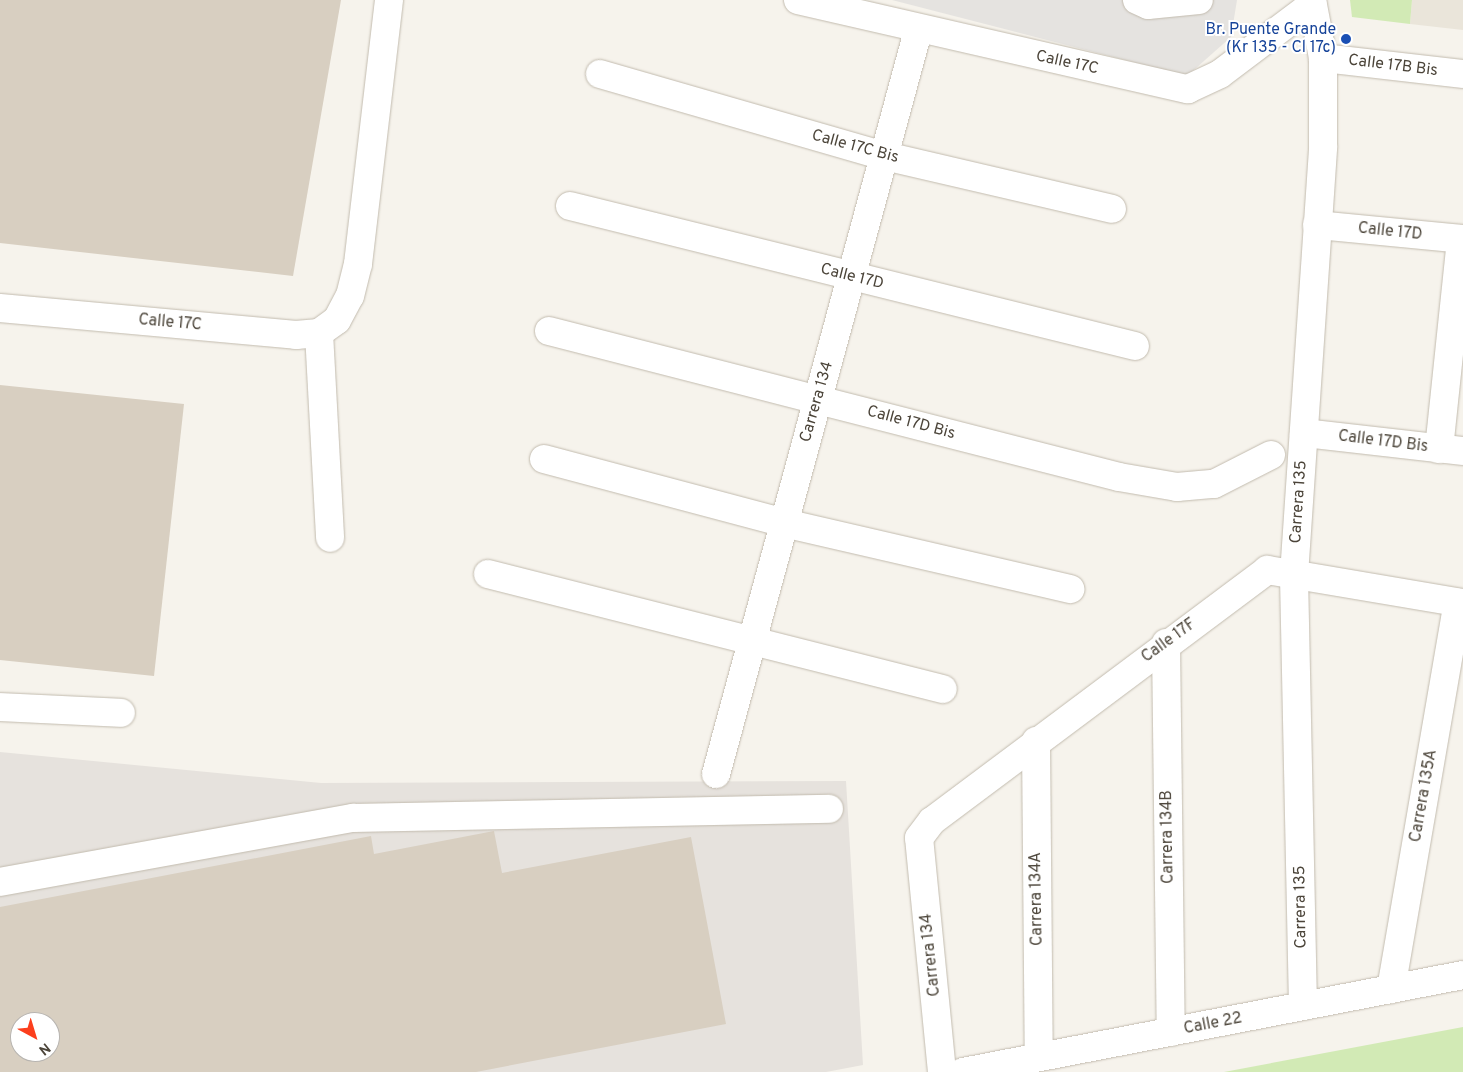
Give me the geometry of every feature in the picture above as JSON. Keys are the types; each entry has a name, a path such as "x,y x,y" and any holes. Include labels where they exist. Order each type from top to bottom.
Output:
{"street":[{"path":"330,538 328,326 350,296 358,264 389,0"},
{"name":"Calle 17C","path":"798,0 918,31 1188,89 1220,74 1312,2"},
{"path":"1137,0 1148,5 1199,0"},
{"name":"Carrera 135","path":"1303,1006 1294,575 1317,225 1323,58 1312,2"},
{"name":"Carrera 134","path":"716,774 754,640 817,399 853,277 918,31"},
{"name":"Calle 17B Bis","path":"1323,58 1463,74"},
{"name":"Calle 17C Bis","path":"600,74 884,156 1112,210"},
{"name":"Calle 17D","path":"570,206 1135,346"},
{"name":"Calle 17D","path":"1317,225 1462,239"},
{"path":"1451,450 1462,239"},
{"name":"Calle 17C","path":"0,308 296,335 328,326"},
{"name":"Calle 17D Bis","path":"549,331 1118,477 1177,487 1214,484 1270,455"},
{"name":"Calle 17D Bis","path":"1304,433 1451,450"},
{"path":"544,459 784,523 1070,589"},
{"name":"Calle 17F","path":"919,838 932,821 1166,643 1267,570 1460,603"},
{"path":"488,574 943,689"},
{"name":"Carrera 135A","path":"1391,989 1460,603"},
{"name":"Carrera 134B","path":"1166,643 1171,1032"},
{"path":"0,707 121,713"},
{"name":"Carrera 134A","path":"1036,741 1038,1058"},
{"path":"0,882 353,818 829,809"},
{"name":"Carrera 134","path":"919,838 942,1072"},
{"name":"Calle 22","path":"963,1072 1463,975"}],"shaded area":[{"path":"892,0 1237,0 1231,37 1187,76"},
{"path":"1412,0 1463,0 1463,30 1410,24"},
{"path":"0,752 321,783 846,781 863,1065 826,1072 0,1072"}],"green space":[{"path":"1350,0 1412,0 1410,24 1352,17"},
{"path":"1463,1027 1463,1072 1224,1072"}],"building":[{"path":"0,0 341,0 293,276 0,243"},
{"path":"0,385 184,404 154,676 0,660"},
{"path":"494,831 502,873 691,837 726,1024 476,1072 0,1072 0,907 371,836 374,854"}],"place":[{"name":"Br. Puente Grande (Kr 135 - Cl 17c)","path":"1346,39"}]}
